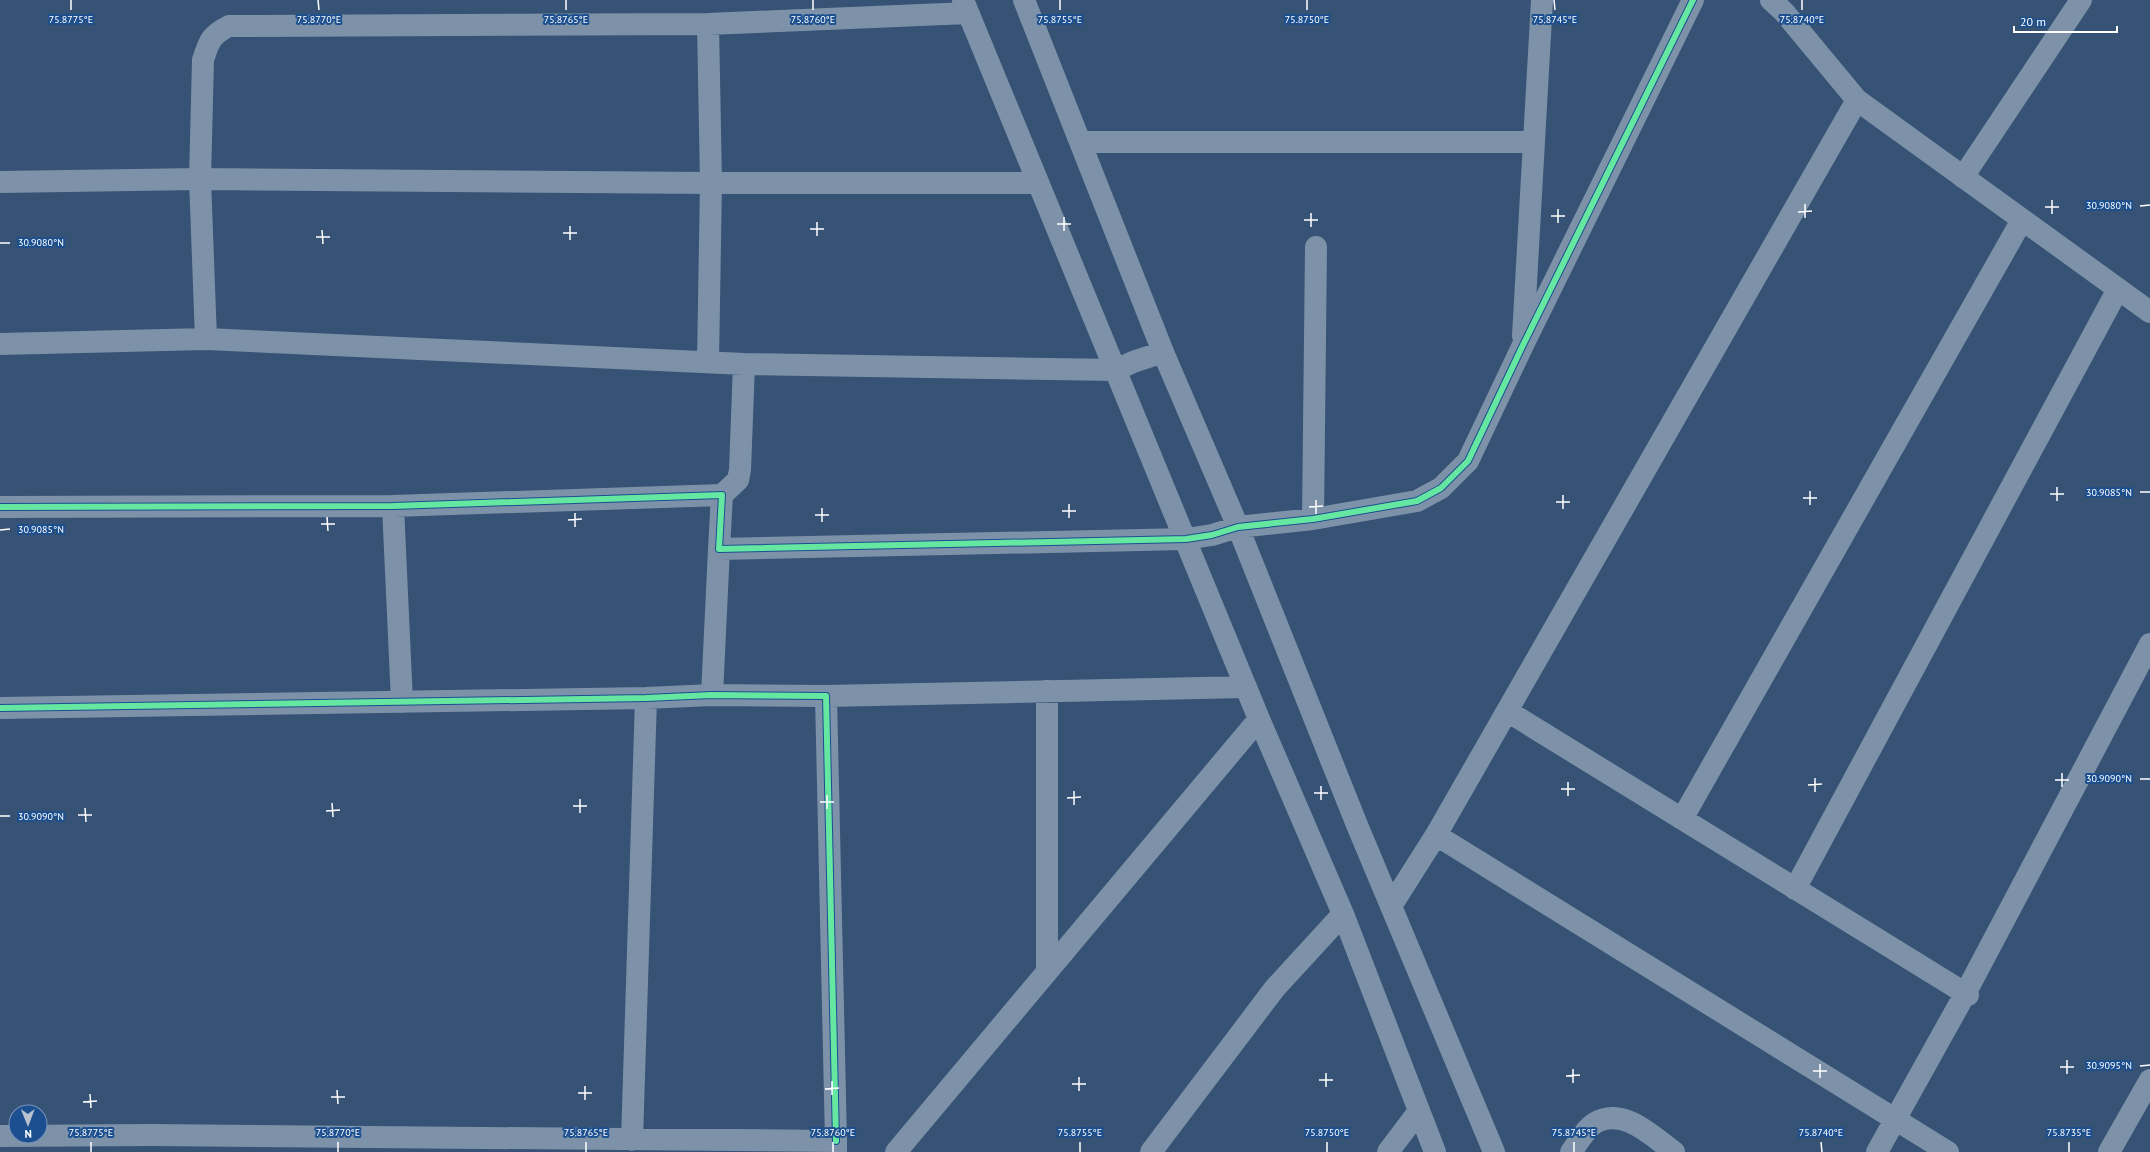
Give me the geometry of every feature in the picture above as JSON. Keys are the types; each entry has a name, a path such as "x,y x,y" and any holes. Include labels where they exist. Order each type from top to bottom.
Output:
{"street":[{"path":"1024,0 1080,142 1140,360 1186,539 1259,719 1343,914 1435,1152"},
{"path":"1523,345 1542,0"},
{"path":"718,549 1186,539 1226,530 1313,519 1417,501 1441,488 1468,461 1523,345 1693,0"},
{"path":"1771,0 1784,12 1857,100 2150,312"},
{"path":"1963,177 2081,0"},
{"path":"206,338 200,179 203,60 209,42 216,33 229,26 708,24 966,6 1038,183 1140,360 1226,530 1391,906 1494,1152"},
{"path":"708,24 711,184 708,362"},
{"path":"1391,906 1436,835 1857,100"},
{"path":"1080,142 1533,142"},
{"path":"0,182 200,179 711,184 1038,183"},
{"path":"1682,819 2022,220"},
{"path":"1313,519 1316,247"},
{"path":"1795,889 2118,289"},
{"path":"0,344 206,338 744,364 1140,360"},
{"path":"0,507 394,506 722,495 738,480 740,470 744,364"},
{"path":"712,696 718,549 722,495"},
{"path":"394,506 402,702"},
{"path":"1877,1152 1967,994 2150,644"},
{"path":"0,708 712,696 826,696 1246,687"},
{"path":"1047,691 1047,971"},
{"path":"0,1136 151,1144 632,1140 836,1147 826,696"},
{"path":"632,1140 646,698"},
{"path":"1507,711 1967,994"},
{"path":"896,1152 1259,719"},
{"path":"1436,835 1948,1152"},
{"path":"1151,1152 1275,988 1343,914"},
{"path":"2109,1152 2150,1080"},
{"path":"1388,1152 1418,1111"},
{"path":"1571,1152 1594,1123 1608,1118 1621,1118 1633,1123 1674,1152"}],"cycle path":[{"path":"0,507 393,506 722,495 719,549 1186,539 1212,535 1238,527 1313,519 1417,501 1441,488 1468,461 1523,345 1693,0"},
{"path":"0,708 646,698 712,695 826,696 836,1141"}]}
